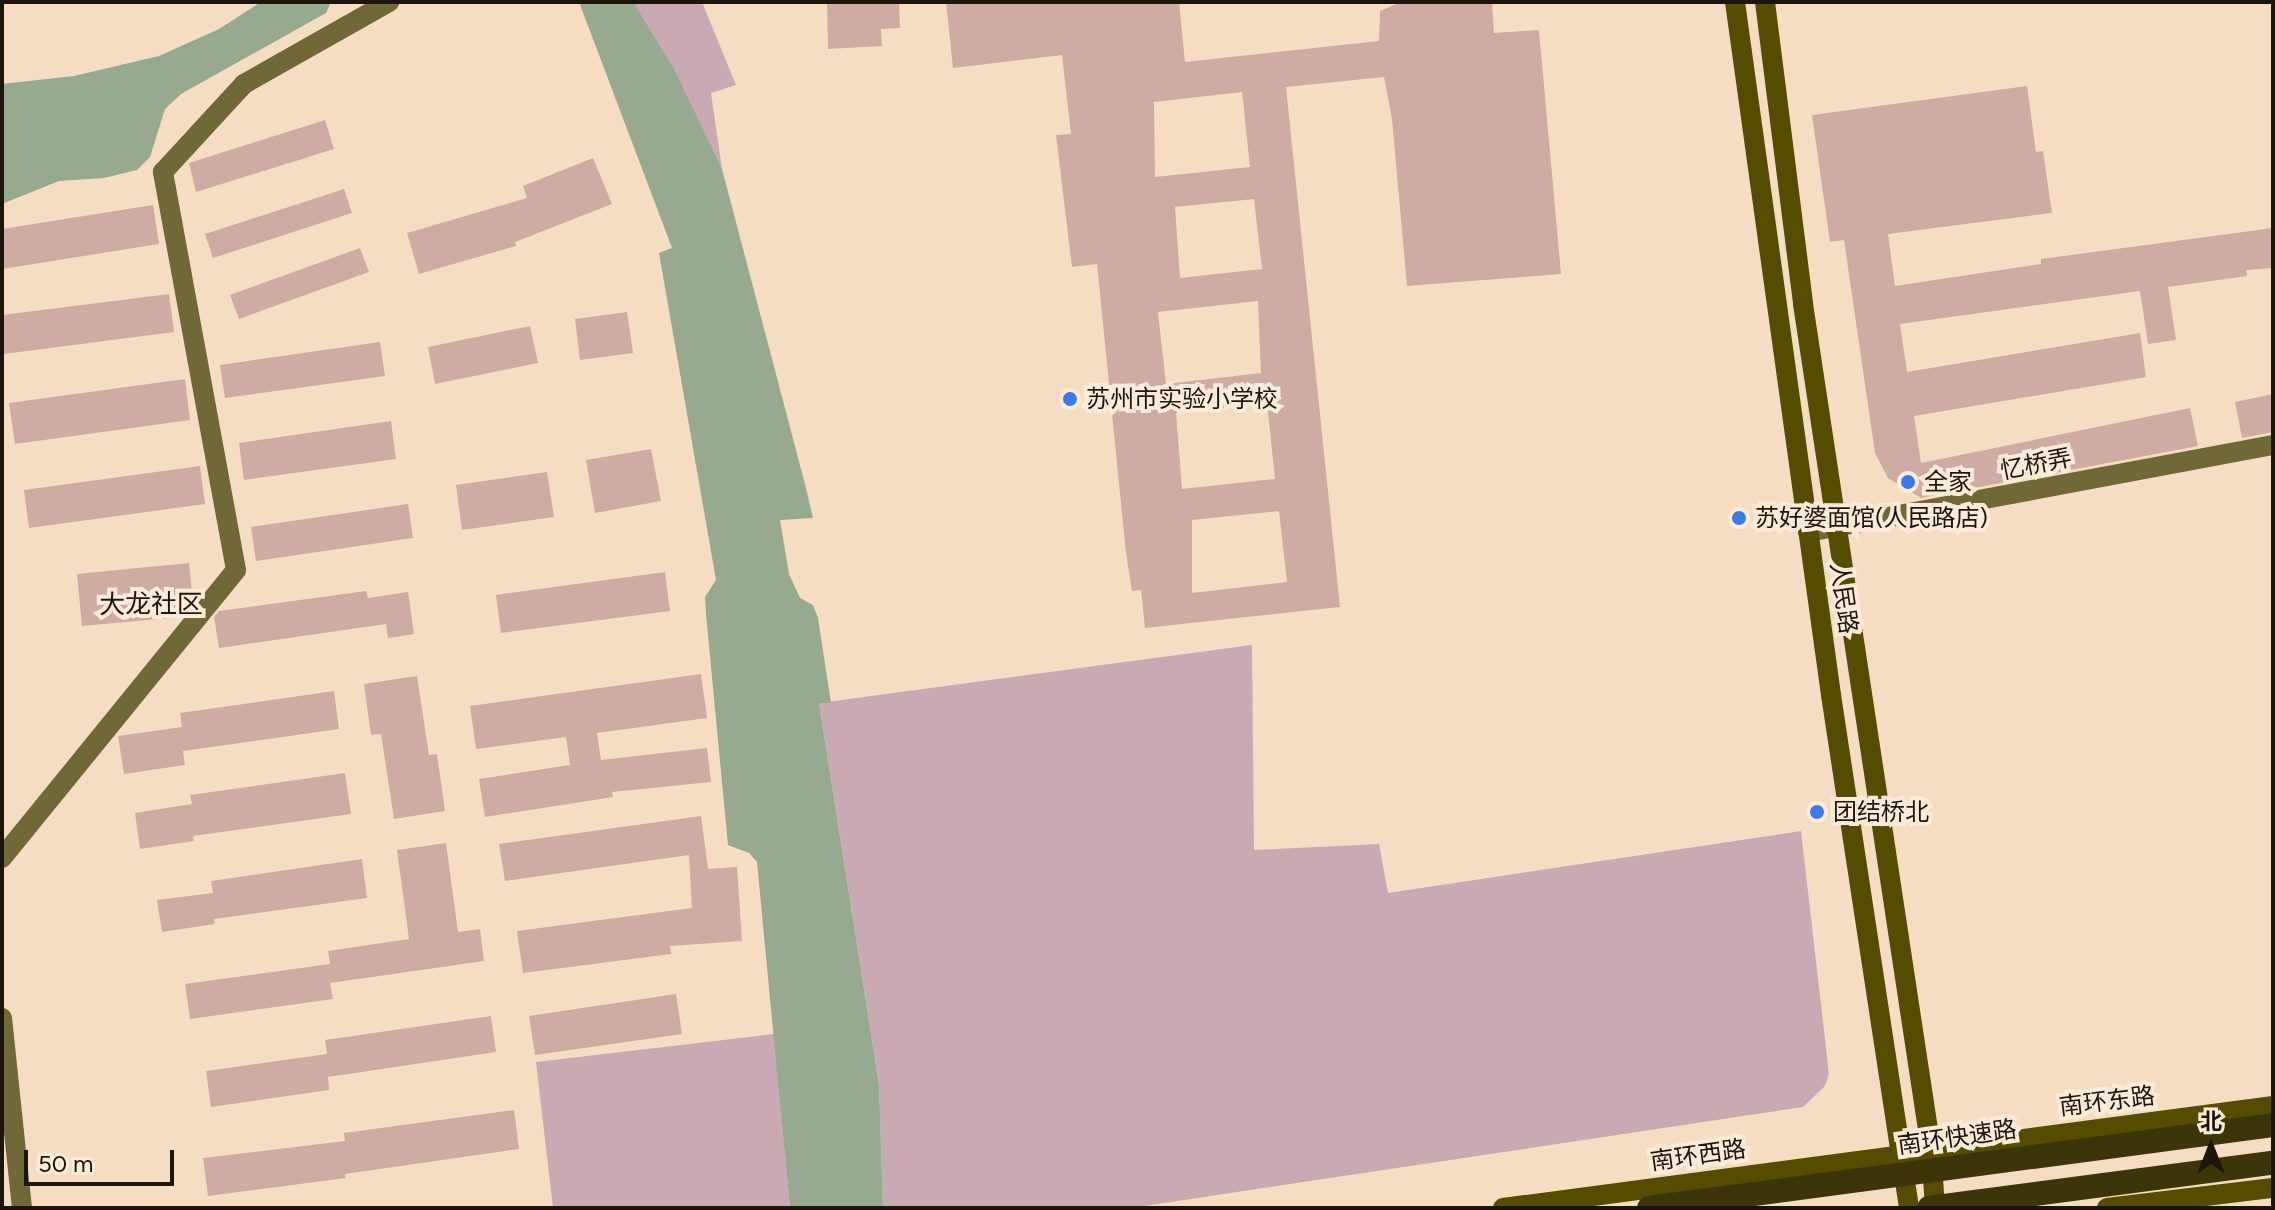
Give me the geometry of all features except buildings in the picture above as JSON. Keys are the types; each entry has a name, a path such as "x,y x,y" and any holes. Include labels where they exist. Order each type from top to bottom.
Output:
{"highway":[{"name":"南环快速路","path":"1649,1208 2273,1125"},
{"path":"1932,1208 2273,1163"}],"main road":[{"name":"人民路","path":"1735,2 1808,532 1909,1208"},
{"name":"人民路","path":"1765,2 1803,304 1931,1149 1932,1208"},
{"name":"南环东路","path":"1901,1153 2273,1106"},
{"name":"南环西路","path":"1503,1208 1901,1153"},
{"path":"2107,1208 2273,1188"}],"street":[{"path":"2,858 236,570 163,172 244,84 389,2"},
{"name":"忆桥弄","path":"1808,532 2273,445"},
{"path":"2,1018 22,1208"}],"shaded area":[{"path":"261,2 331,2 326,13 181,94 165,109 150,157 137,170 104,178 59,181 2,204 2,84 74,76 159,56 219,29"},
{"path":"579,2 633,2 674,69 722,169 806,488 813,518 780,520 789,574 800,598 813,605 818,618 831,703 819,703 879,1085 883,1208 790,1208 757,862 749,853 728,845 705,597 716,580 659,253 672,248"},
{"path":"632,2 702,2 736,85 711,93 722,169"},
{"path":"1252,645 1254,850 1379,844 1388,893 1801,831 1829,1074 1825,1086 1803,1107 1131,1208 883,1208 879,1085 819,703"},
{"path":"774,1034 790,1208 553,1208 536,1062"}],"place":[{"name":"苏州市实验小学校","path":"1070,399"},
{"name":"全家","path":"1908,482"},
{"name":"苏好婆面馆(人民路店)","path":"1739,518"},
{"name":"团结桥北","path":"1817,812"}],"district":[{"name":"大龙社区","path":"151,605"}]}
